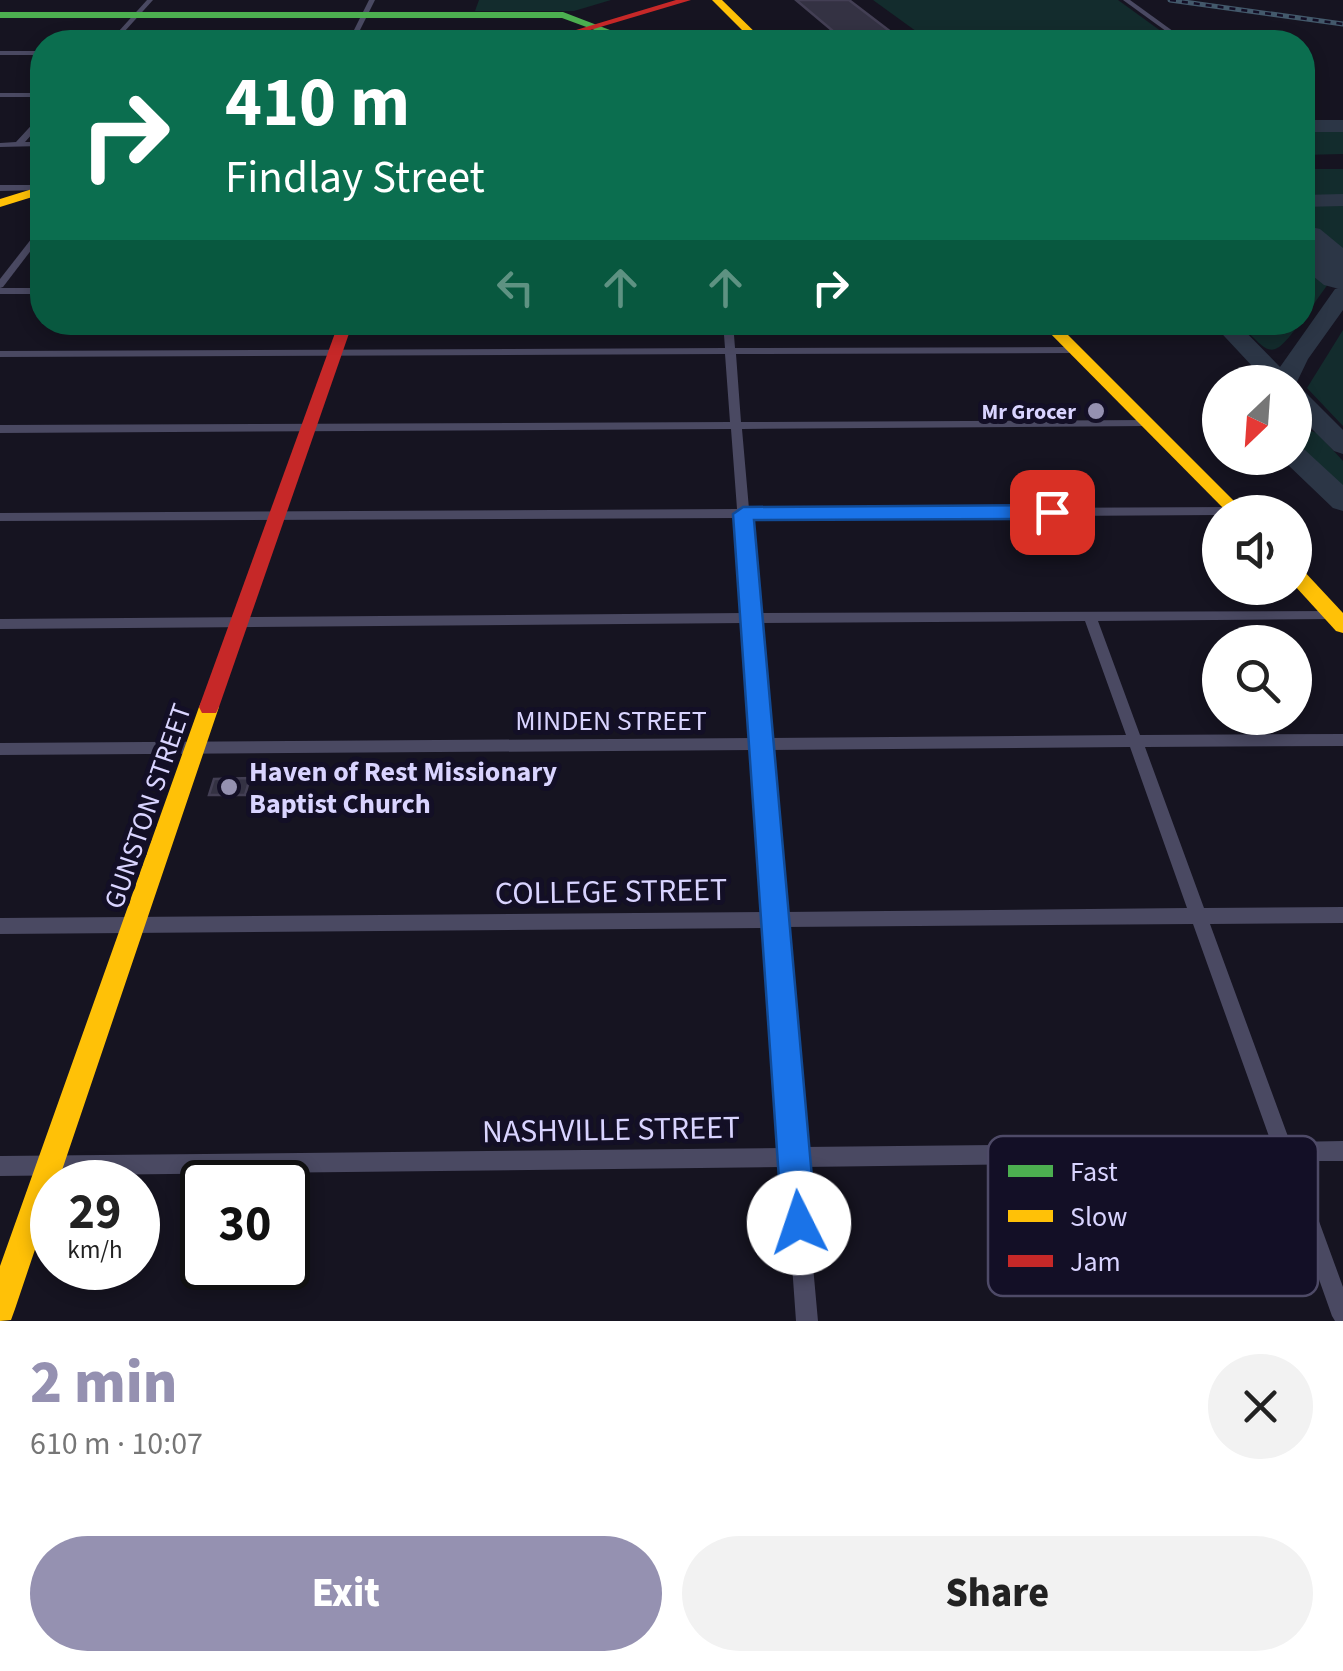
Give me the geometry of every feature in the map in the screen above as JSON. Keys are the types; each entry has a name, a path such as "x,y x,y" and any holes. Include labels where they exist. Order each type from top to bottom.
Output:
{"main road":[{"path":"595,30 686,0"},
{"path":"716,0 747,30"},
{"path":"0,18 140,12 367,12 580,30"},
{"path":"0,203 30,193"},
{"name":"GUNSTON STREET","path":"52,1160 238,620 342,335"},
{"path":"1059,335 1220,495"},
{"path":"1312,592 1338,620"},
{"name":"GUNSTON STREET","path":"0,1309 30,1223"}],"street":[{"path":"1126,0 1168,30"},
{"path":"0,53 30,53"},
{"path":"0,95 30,95"},
{"path":"19,144 30,132"},
{"path":"0,144 30,144"},
{"path":"0,188 30,189"},
{"path":"0,288 30,249"},
{"path":"0,288 30,290"},
{"path":"729,335 807,1321"},
{"path":"0,354 1074,350"},
{"path":"0,428 1149,423"},
{"path":"0,517 1202,512"},
{"path":"0,624 751,616 1338,620"},
{"path":"1090,616 1278,1136"},
{"name":"MINDEN STREET","path":"0,749 1343,740"},
{"name":"COLLEGE STREET","path":"0,926 1343,915"},
{"name":"NASHVILLE STREET","path":"160,1165 988,1156"},
{"name":"NASHVILLE STREET","path":"0,1166 30,1166"},
{"path":"1318,1247 1343,1316"}],"green space":[{"path":"479,0 611,0 574,11 475,11"},
{"path":"873,0 1118,0 1159,30 914,30"},
{"path":"1343,129 1343,154 1315,155 1315,130"},
{"path":"1315,169 1343,169 1343,196 1315,197"},
{"path":"1343,204 1343,253 1315,234 1315,205"},
{"path":"1315,265 1325,274 1328,284 1315,302"},
{"path":"1343,330 1343,426 1312,393 1312,380"},
{"path":"1251,335 1290,335 1276,349"},
{"path":"1312,431 1343,461 1343,491 1312,463"}],"building":[{"path":"796,0 849,0 888,30 832,30"},
{"name":"Haven of Rest Missionary Baptist Church","path":"250,778 245,795 209,795 214,779"}],"taxiway":[{"path":"1315,126 1343,126"},
{"path":"1315,201 1343,200"},
{"path":"1315,333 1343,294"},
{"path":"1235,335 1264,365"},
{"path":"1293,365 1313,335"},
{"path":"1312,414 1343,445"},
{"path":"1312,472 1343,501"}],"runway":[{"path":"1315,251 1343,274"}],"railway":[{"path":"1170,0 1343,24"}],"traffic: fast":[{"path":"0,15 563,15 604,30"}],"traffic: slow":[{"path":"717,0 748,30"},
{"path":"0,203 30,194"},
{"path":"1059,335 1220,495"},
{"path":"1312,592 1343,626"},
{"path":"0,1309 209,707"}],"traffic: jam":[{"path":"582,30 686,0"},
{"path":"209,707 341,335"}],"place":[{"name":"Mr Grocer","path":"1096,411"},
{"name":"Haven of Rest Missionary Baptist Church","path":"229,787"}],"route":[{"path":"799,1223 743,514 1052,512"}]}
